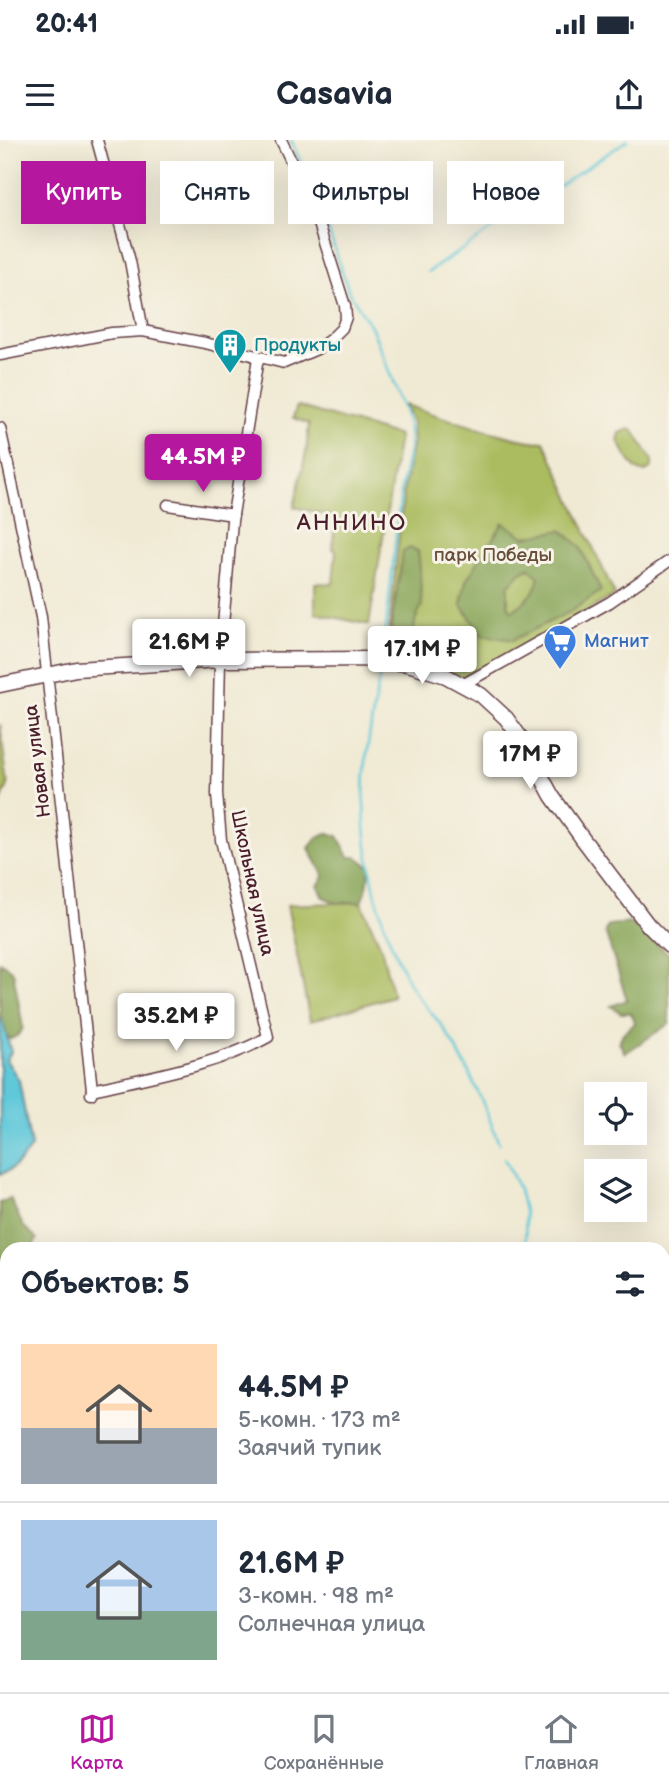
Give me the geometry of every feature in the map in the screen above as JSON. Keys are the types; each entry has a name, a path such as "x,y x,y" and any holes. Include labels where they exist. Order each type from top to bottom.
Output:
{"main road":[{"path":"0,685 76,669 220,660 373,659 425,668 464,684 487,699 506,718 520,737 552,796 648,925 669,946"}],"street":[{"path":"97,140 130,261 143,331"},
{"path":"0,355 112,333 143,331 284,363 317,349 331,339 342,328 346,317 341,290 316,211 281,140"},
{"name":"Школьная улица","path":"91,1092 217,1058 268,1037 221,840 217,794 220,660 233,515 258,358"},
{"name":"Новая улица","path":"0,428 41,617 91,1092"},
{"path":"168,505 233,515"},
{"path":"464,684 610,602 669,561"}],"green space":[{"name":"парк Победы","path":"405,405 499,434 544,441 615,595 463,681 386,657 404,489 413,442 412,422"},
{"path":"297,406 399,436 369,625 315,613 315,583 333,584 336,550 332,549 336,517 294,507 306,453 309,424 293,418"},
{"path":"629,429 634,431 652,460 652,467 647,471 636,469 618,441 620,433"},
{"path":"503,523 525,537 562,530 580,546 601,591 570,612 513,640 482,635 461,604 466,581","holes":["529,568 539,577 530,597 512,611 508,605 508,586 521,572"]},
{"path":"410,548 418,551 422,606 415,622 410,651 402,653 391,642 391,628 403,552"},
{"path":"0,724 8,785 0,804"},
{"path":"328,833 338,836 349,857 357,857 370,867 361,902 337,903 323,897 318,886 324,876 309,848 317,838"},
{"path":"361,902 381,947 393,996 310,1021 287,905"},
{"path":"631,923 669,954 669,1024 625,1053 619,1042 623,1033 635,1023 631,1013 621,1013 611,1006 627,1000 605,931 609,925"},
{"path":"0,962 13,971 23,1028 11,1039 7,1037 0,1017"},
{"path":"10,1198 23,1226 37,1239 36,1242 0,1242 0,1203"}],"water":[{"path":"2,1019 11,1052 6,1060 19,1080 31,1147 14,1167 0,1174 0,1020"}],"waterway":[{"path":"291,140 323,214 349,292 372,328 409,428 410,445 401,490 384,645"},
{"path":"428,272 628,140"},
{"path":"380,672 364,787 365,827 376,896 390,941 409,983 444,1029 461,1057 499,1144"},
{"path":"504,1158 519,1189 525,1215 526,1242"}],"place":[{"name":"Продукты","path":"230,375"},
{"name":"Магнит","path":"560,671"}],"district":[{"name":"АННИНО","path":"352,523"}]}
